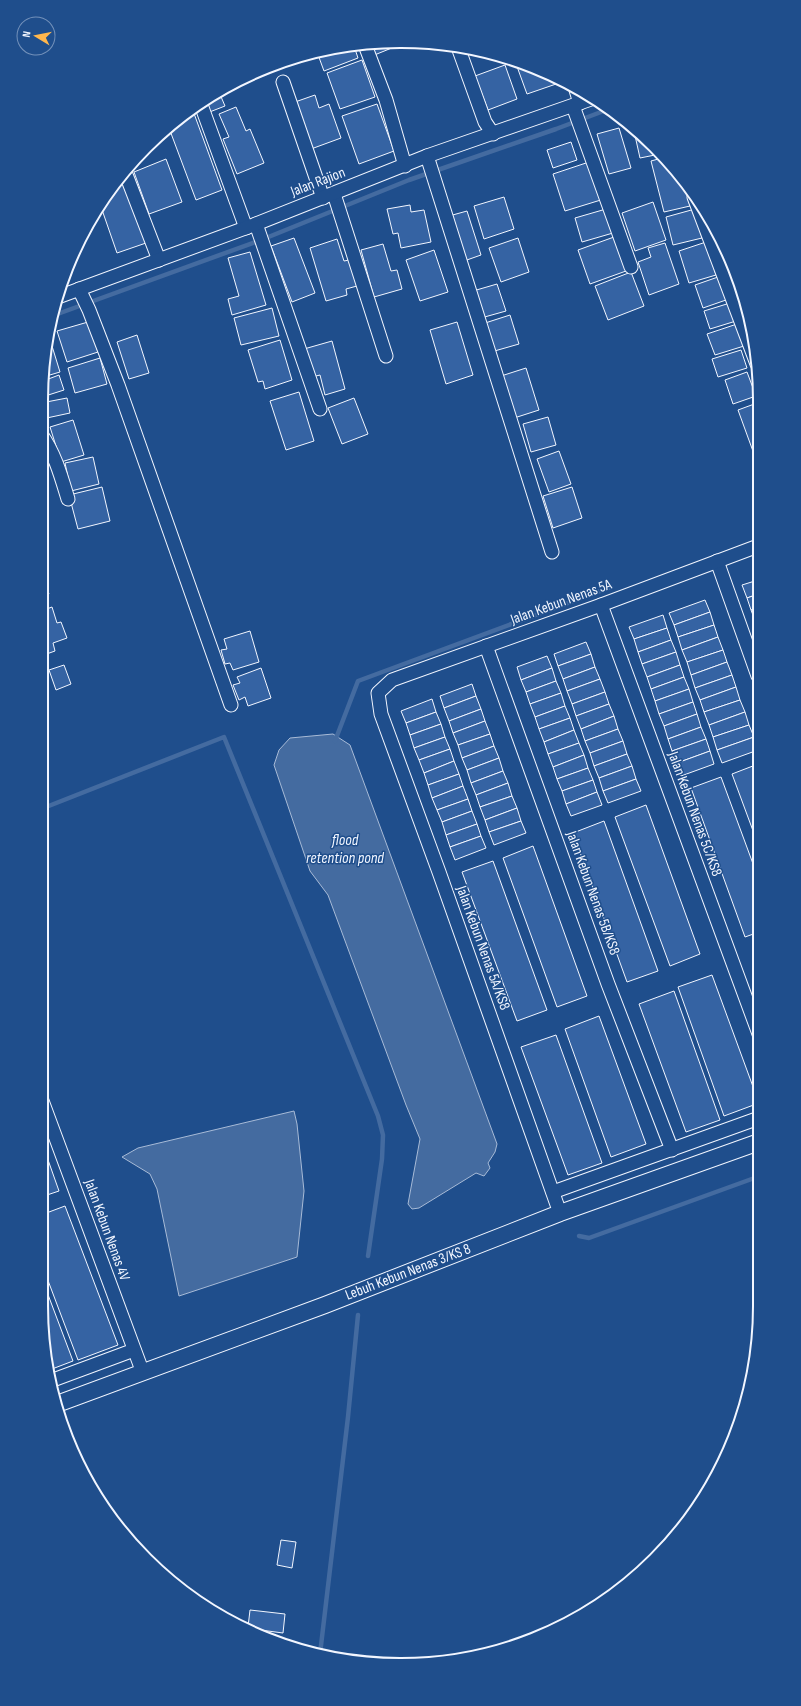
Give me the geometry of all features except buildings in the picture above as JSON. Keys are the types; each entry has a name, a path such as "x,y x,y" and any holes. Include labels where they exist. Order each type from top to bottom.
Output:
{"street":[{"path":"367,50 386,100 405,166"},
{"path":"460,53 485,122 493,134"},
{"path":"282,82 328,196 386,356"},
{"path":"579,100 581,128 631,267"},
{"name":"Jalan Rajion","path":"64,296 81,292 157,256 253,228 328,196 405,166 428,161 579,100"},
{"path":"203,109 253,228 264,246 320,409"},
{"path":"428,161 552,552"},
{"path":"127,178 157,256"},
{"path":"701,217 747,337"},
{"path":"81,292 118,385 231,705"},
{"path":"48,444 59,469 68,499"},
{"name":"Jalan Kebun Nenas 5A","path":"378,693 392,680 753,548"},
{"path":"717,561 753,662"},
{"name":"Jalan Kebun Nenas 5C/KS8","path":"600,605 753,1018"},
{"name":"Jalan Kebun Nenas 5B/KS8","path":"486,646 608,984 672,1150"},
{"name":"Jalan Kebun Nenas 5A/KS8","path":"378,693 381,714 442,879 560,1213"},
{"name":"Jalan Kebun Nenas 4V","path":"48,1117 143,1373"},
{"path":"553,1192 753,1120"},
{"name":"Lebuh Kebun Nenas 3/KS 8","path":"62,1402 333,1302 560,1213 753,1144"},
{"path":"56,1379 134,1350"}],"water":[{"name":"flood retention pond","path":"333,734 350,745 497,1144 495,1152 488,1163 490,1168 484,1176 476,1173 419,1208 412,1209 408,1204 420,1139 328,895 310,871 274,765 279,750 290,738"},
{"path":"294,1111 297,1124 304,1191 297,1257 179,1296 157,1189 150,1174 122,1157 138,1148"}],"waterway":[{"path":"59,313 261,240 409,180 602,112"},
{"path":"335,741 358,681 611,587"},
{"path":"48,806 224,737 378,1116 383,1135 382,1159 368,1256"},
{"path":"579,1236 589,1238 753,1179"},
{"path":"321,1649 348,1417 358,1315"}]}
